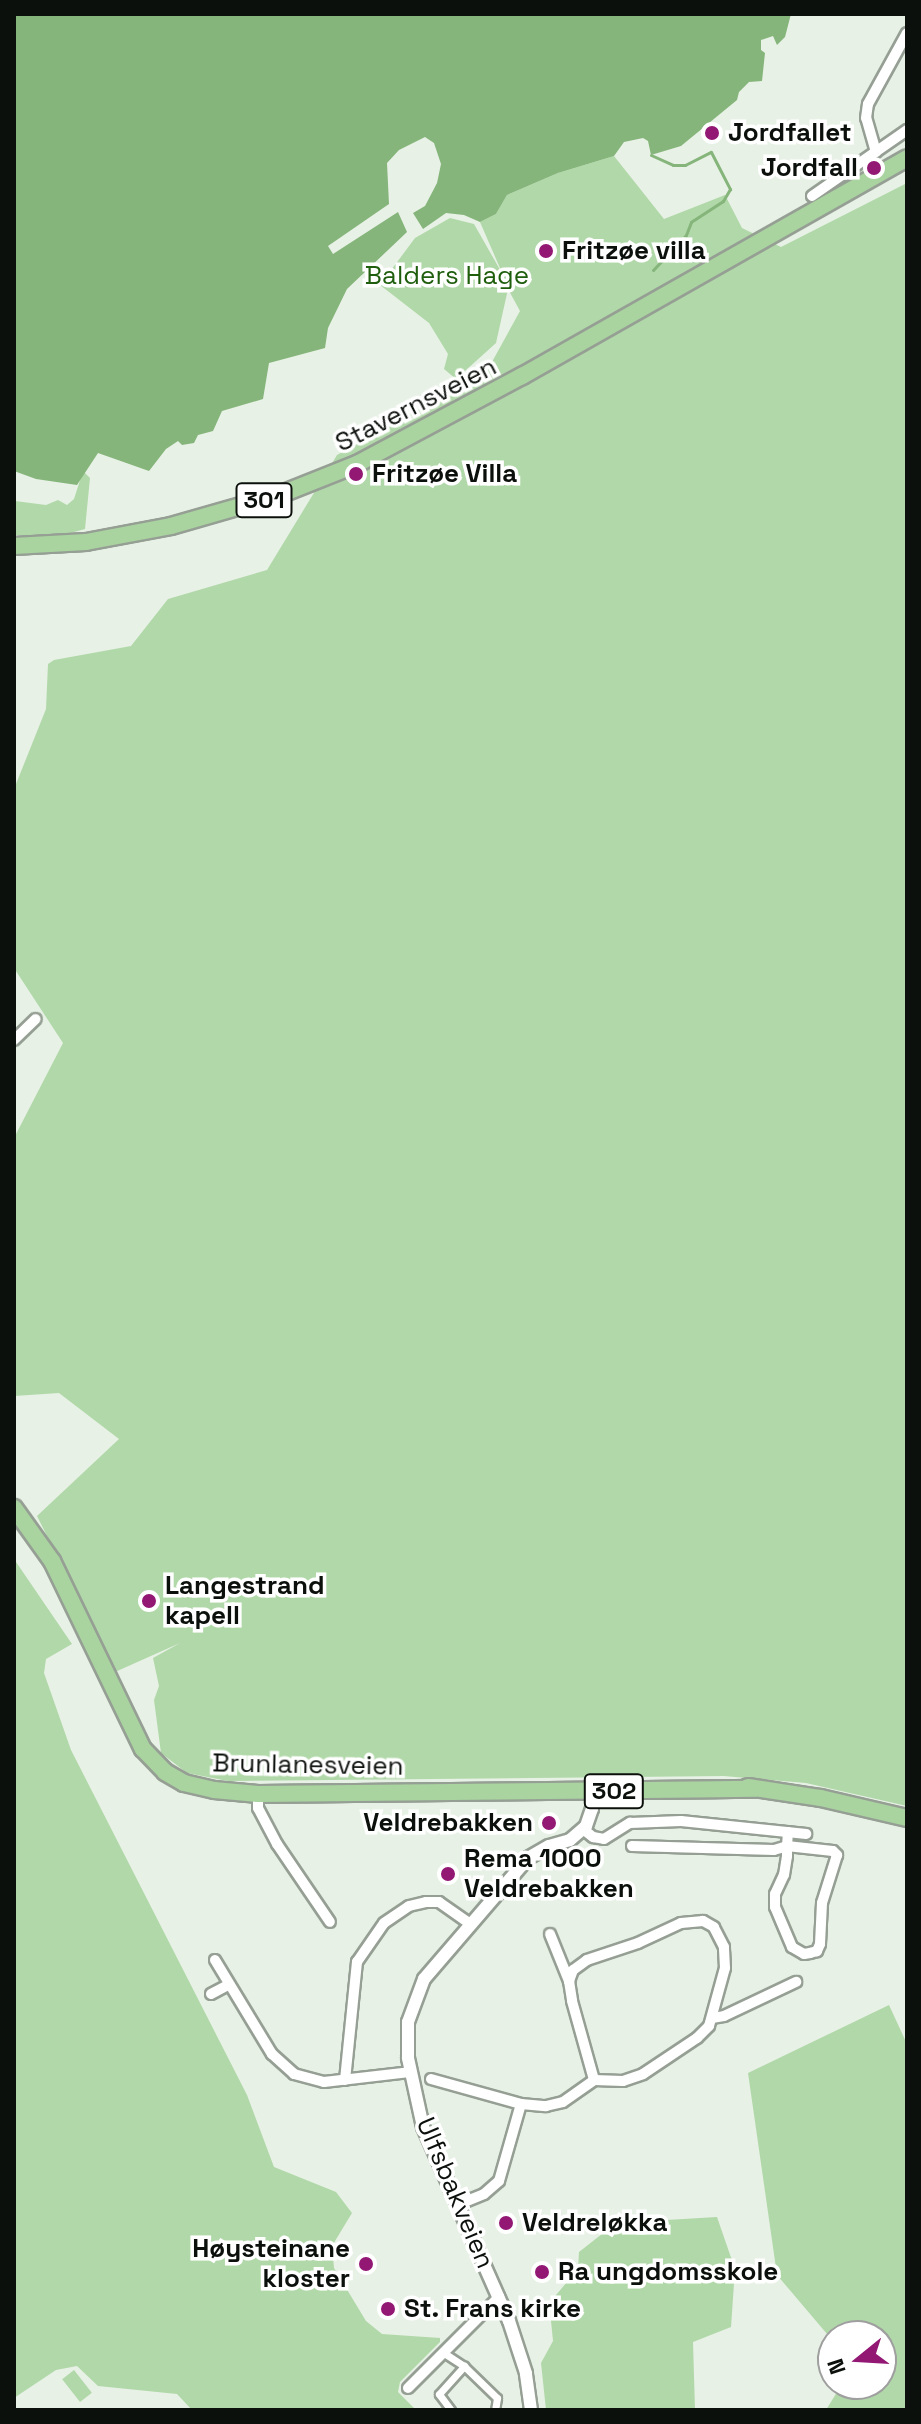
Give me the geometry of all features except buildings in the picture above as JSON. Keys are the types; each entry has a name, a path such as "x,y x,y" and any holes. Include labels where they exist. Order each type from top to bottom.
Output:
{"main road":[{"name":"Stavernsveien","path":"14,546 55,546 157,529 237,509 317,481 433,426 808,217 907,158"},
{"name":"Stavernsveien","path":"808,217 907,166"},
{"name":"Brunlanesveien","path":"14,1508 52,1561 149,1757 165,1772 194,1786 258,1794 474,1789 755,1789 821,1798 907,1818"}],"street":[{"path":"876,152 868,127 868,104 907,33"},
{"path":"812,196 907,130"},
{"path":"14,1040 36,1019"},
{"path":"592,1788 591,1818 583,1829 599,1839 615,1835 624,1825 639,1822 718,1823 806,1834"},
{"path":"258,1794 258,1808 277,1844 330,1922"},
{"name":"Ulfsbakveien","path":"531,2410 520,2353 499,2297 423,2127 407,2038 417,1993 471,1924 528,1858 549,1846 570,1840 583,1829"},
{"path":"632,1846 774,1850 787,1846 825,1849 837,1855 822,1903 820,1944 817,1951 810,1953 792,1947 775,1907 775,1894 784,1875 787,1846 788,1832"},
{"path":"345,2080 357,1962 384,1923 409,1906 439,1902 471,1924"},
{"path":"431,2079 521,2104 557,2105 594,2080 623,2081 643,2074 705,2033 725,1968 724,1947 714,1927 703,1921 681,1923 587,1960 573,1970 569,1981"},
{"path":"550,1934 569,1981 594,2080"},
{"path":"215,1960 228,1985 282,2065 306,2079 345,2080 411,2072"},
{"path":"712,2018 724,2016 796,1982"},
{"path":"211,1994 228,1985"},
{"path":"457,2205 484,2194 499,2181 521,2104"},
{"name":"Ulfsbakveien","path":"408,2388 499,2297"},
{"path":"444,2353 464,2366 497,2398 495,2410"},
{"path":"451,2410 439,2394 464,2366"}],"green space":[{"name":"Balders Hage","path":"614,156 664,219 725,195 742,228 781,247 907,183 907,1806 806,1783 724,1776 228,1781 187,1773 161,1753 154,1700 159,1686 153,1658 180,1643 115,1672 37,1516 119,1439 59,1393 14,1396 14,1138 63,1043 14,968 14,789 46,709 48,664 54,660 131,646 168,599 267,570 337,455 487,371 520,311 508,289 496,343 456,379 444,369 448,354 429,323 380,285 415,238 450,218 474,224 503,275 480,222 496,214 507,195 558,173"},
{"path":"83,471 90,478 85,529 63,535 14,535 15,501 46,505 58,500 67,505 74,499"},
{"path":"14,1559 72,1644 46,1659 44,1673 71,1750 247,2095 274,2167 336,2192 352,2213 332,2246 334,2268 366,2321 382,2334 440,2338 440,2342 400,2382 398,2392 416,2410 192,2410 177,2394 98,2386 77,2366 56,2370 14,2398"},
{"path":"889,2005 907,2044 907,2410 826,2410 832,2400 897,2400 897,2320 817,2322 777,2275 748,2073"},
{"path":"717,2217 735,2269 731,2327 693,2342 695,2410 546,2410 541,2363 553,2341 550,2311 556,2295 578,2269 579,2252 616,2223"},
{"path":"74,2370 92,2393 80,2402 62,2379"}],"shaded area":[{"path":"14,14 791,14 785,37 777,45 773,36 761,40 761,50 765,53 762,81 749,82 739,92 737,100 681,146 651,155 648,141 643,138 624,142 614,156 558,173 507,195 496,214 480,222 464,215 446,213 423,229 413,213 425,206 437,183 441,164 434,143 425,137 399,150 387,163 389,204 328,246 333,254 398,212 407,232 347,289 328,328 325,348 269,363 263,399 222,411 213,431 198,435 194,443 182,445 178,441 166,449 149,471 98,453 77,485 36,479 14,471"}],"waterway":[{"path":"651,155 673,165 685,165 711,152 730,189 723,201 691,222 686,235 653,270"}],"place":[{"name":"Jordfallet","path":"712,133"},
{"name":"Jordfall","path":"874,168"},
{"name":"Fritzøe villa","path":"546,251"},
{"name":"Fritzøe Villa","path":"356,474"},
{"name":"Langestrand kapell","path":"149,1601"},
{"name":"Veldrebakken","path":"549,1823"},
{"name":"Rema 1000 Veldrebakken","path":"448,1874"},
{"name":"Veldreløkka","path":"506,2223"},
{"name":"Høysteinane kloster","path":"366,2264"},
{"name":"Ra ungdomsskole","path":"542,2272"},
{"name":"St. Frans kirke","path":"388,2309"}]}
